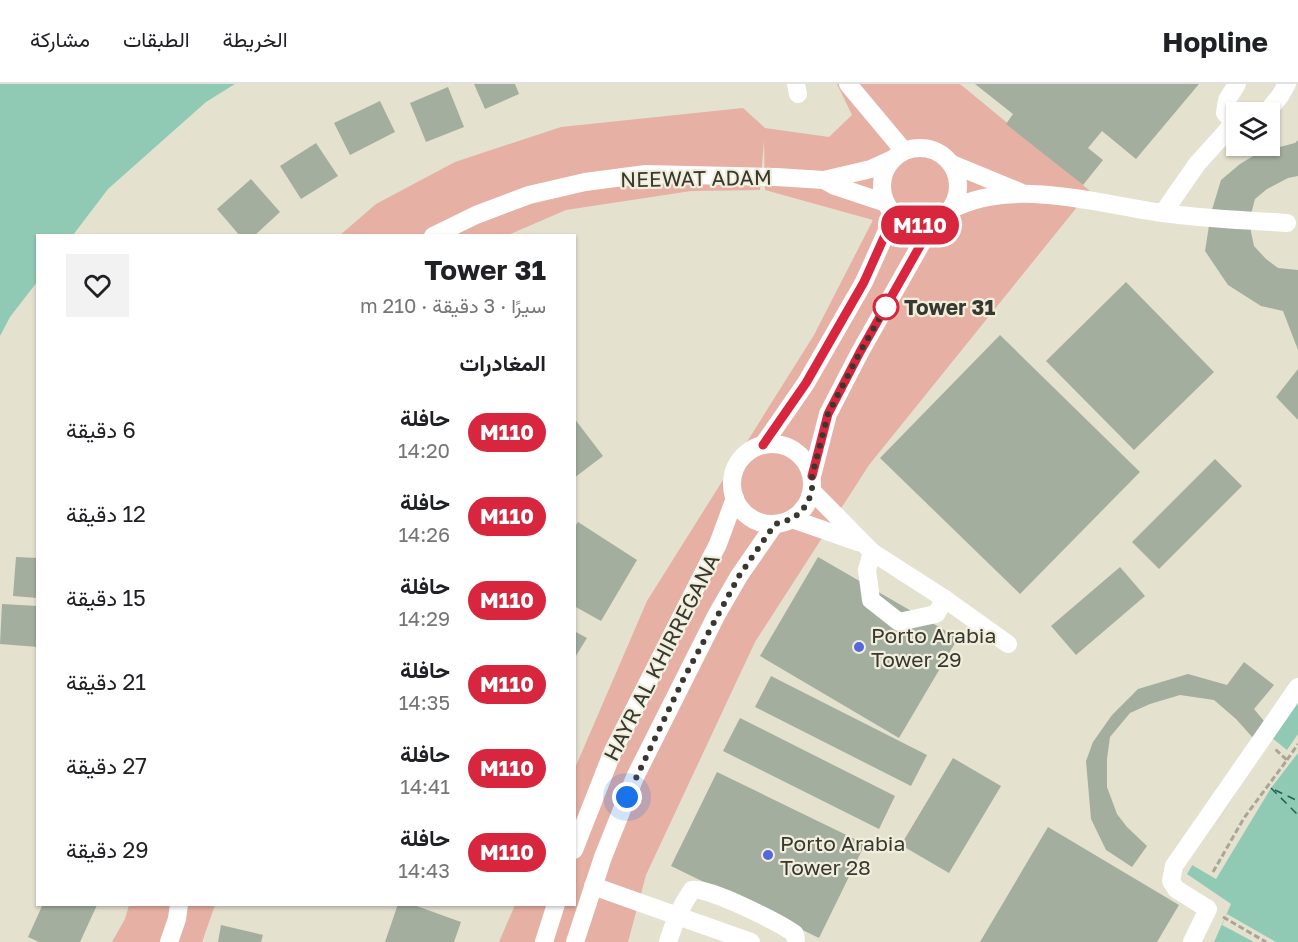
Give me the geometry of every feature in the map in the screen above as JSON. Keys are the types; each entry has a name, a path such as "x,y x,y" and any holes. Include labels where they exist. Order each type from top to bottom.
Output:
{"street":[{"path":"848,84 898,155"},
{"path":"1228,102 1237,84"},
{"path":"1275,102 1287,84"},
{"path":"1163,213 1197,164 1226,134"},
{"path":"952,209 959,186 957,175 952,164 942,154 930,149 917,148 898,155 887,167 882,185 890,209 912,224 933,223 968,201 1021,192"},
{"name":"NEEWAT ADAM","path":"437,234 476,215 529,195 595,181 646,174 824,180 871,169 898,155"},
{"path":"952,164 1021,192 1163,213 1287,223"},
{"name":"NEEWAT ADAM","path":"824,180 890,209"},
{"path":"763,445 806,383 858,292 890,209"},
{"path":"784,522 801,512 808,502 828,414 860,352 933,223"},
{"path":"868,548 784,522 762,523 751,518 741,510 735,498 732,485 737,466 750,451 763,445 779,444 794,450 806,461 812,484 868,548 1008,644"},
{"name":"HAYR AL KHIRREGANA","path":"576,845 613,751 718,544 735,498"},
{"name":"HAYR AL KHIRREGANA","path":"575,942 593,886 635,777 684,678 739,576 784,522"},
{"path":"868,548 867,570 871,600 899,622 936,614 945,599"},
{"path":"1192,942 1208,909 1176,889 1171,881 1174,866 1298,687"},
{"path":"593,886 751,942"},
{"path":"668,942 676,916 692,890 698,888 784,926 795,934 796,942"},
{"path":"169,942 179,906"},
{"path":"544,942 555,906"}],"path":[{"path":"1263,738 1287,760"},
{"path":"1213,872 1244,818 1270,787 1298,744"},
{"path":"1208,909 1266,942"}],"shaded area":[{"path":"0,84 235,84 206,102 108,189 74,234 36,234 36,283 10,317 0,336"},
{"path":"837,84 960,84 1090,191 869,465 755,642 646,875 628,942 499,942 515,906 576,906 576,766 647,601 814,335 873,220 765,190 764,140 760,190 691,191 566,210 510,234 341,234 376,204 455,162 561,127 743,108 765,128 829,137 852,115"},
{"path":"1298,702 1298,942 1214,942 1231,904 1187,874 1245,777"},
{"path":"129,906 215,906 202,942 112,942 125,919"}],"pier":[{"path":"1298,734 1298,753 1271,788 1216,879 1192,865 1245,777 1272,738 1287,750"},
{"path":"1227,914 1276,942 1254,942 1222,925"}],"building":[{"path":"474,84 515,84 519,94 485,109"},
{"path":"975,84 1199,84 1136,159 1102,131 1088,148 1103,160 1083,185 1006,124 1013,114"},
{"path":"448,87 464,127 426,142 410,103"},
{"path":"380,101 395,132 350,155 334,123"},
{"path":"1298,140 1298,176 1288,178 1267,189 1255,199 1250,218 1254,246 1266,259 1278,268 1298,270 1298,350 1283,311 1261,306 1228,285 1205,251 1211,213 1221,180 1253,156 1280,156 1280,147"},
{"path":"316,143 338,176 301,199 280,166"},
{"path":"251,179 280,212 256,234 238,234 217,209"},
{"path":"1126,282 1214,372 1134,450 1046,361"},
{"path":"1000,335 1140,472 1020,594 880,458"},
{"path":"1298,369 1298,420 1276,397"},
{"path":"576,421 603,456 576,476"},
{"path":"1215,459 1242,486 1159,569 1132,542"},
{"path":"578,522 637,560 601,621 576,607 576,525"},
{"path":"16,557 36,558 36,598 13,596"},
{"name":"Porto Arabia Tower 29","path":"818,557 958,638 899,738 760,656"},
{"path":"1120,567 1145,596 1076,655 1051,626"},
{"path":"2,604 36,606 36,647 0,644"},
{"path":"576,632 587,638 576,656"},
{"path":"1244,662 1274,685 1254,709 1269,727 1254,739 1214,700 1180,695 1130,713 1110,737 1107,787 1117,814 1147,846 1132,867 1106,850 1091,819 1086,761 1093,742 1112,715 1138,689 1188,674 1227,685"},
{"path":"771,676 927,755 911,786 755,707"},
{"path":"740,718 895,796 879,829 723,751"},
{"path":"953,758 1001,786 949,873 901,845"},
{"name":"Porto Arabia Tower 28","path":"717,772 865,844 819,938 671,866"},
{"path":"1048,827 1179,905 1157,942 980,942"},
{"path":"42,906 97,906 80,942 39,942 28,937"},
{"path":"397,906 417,906 461,922 454,942 385,942"},
{"path":"221,925 263,935 261,942 218,942"}],"ferry route":[{"path":"1271,788 1298,815"},
{"path":"1275,790 1298,801"}],"bus line":[{"name":"M110","path":"763,445 806,383 864,282 894,215 912,224 933,223 860,352 828,414 812,476"}],"place":[{"name":"Tower 31","path":"886,307"},
{"name":"Porto Arabia Tower 29","path":"859,647"},
{"name":"Porto Arabia Tower 28","path":"768,855"}],"route":[{"path":"627,797 684,678 739,576 775,524 792,519 808,502 812,491 812,476 819,443 828,414 886,307"}]}
